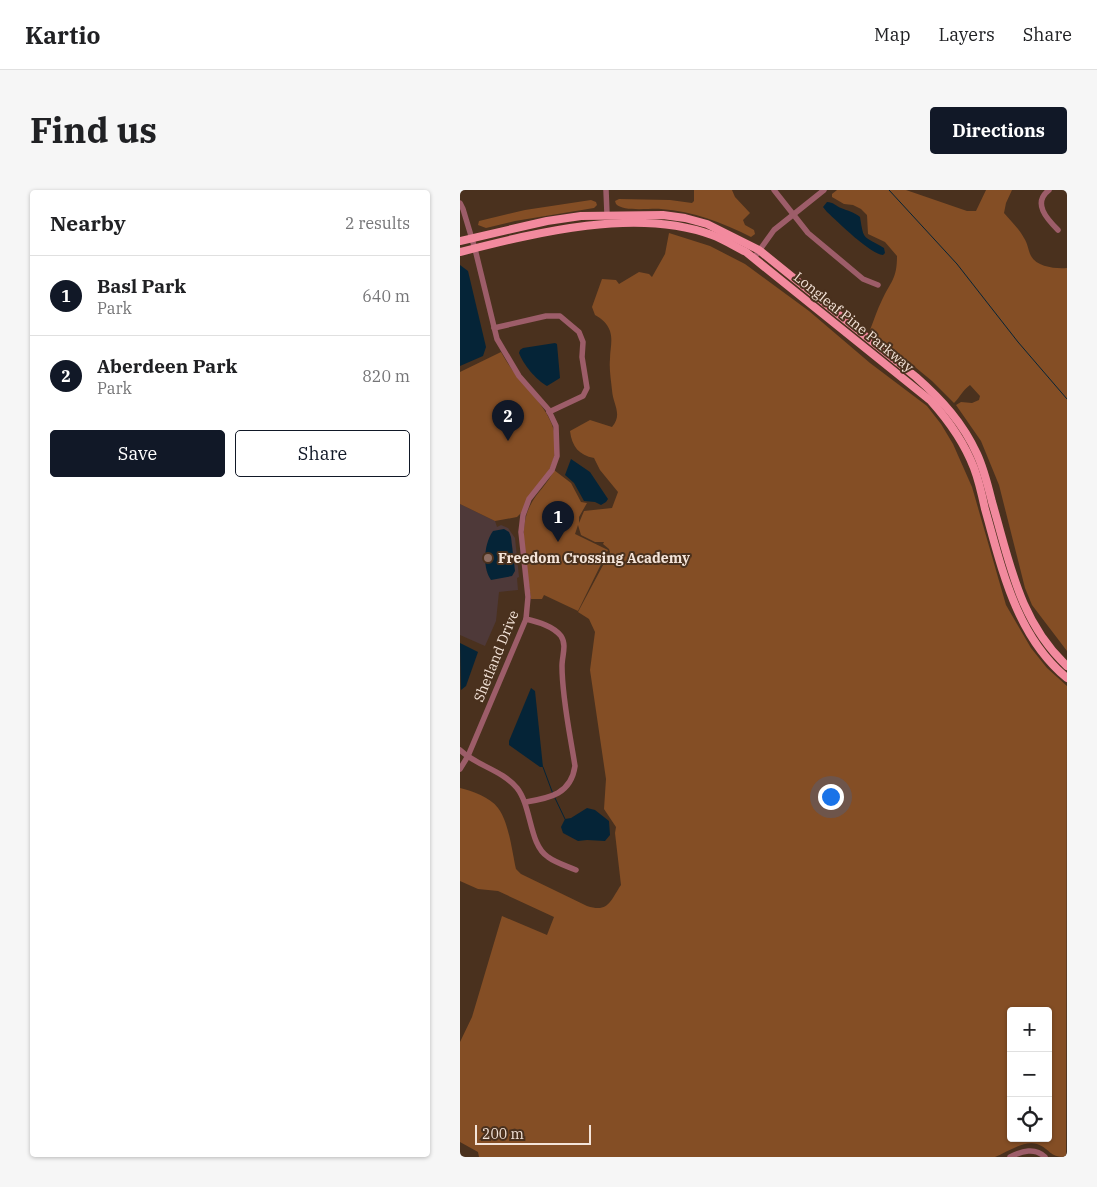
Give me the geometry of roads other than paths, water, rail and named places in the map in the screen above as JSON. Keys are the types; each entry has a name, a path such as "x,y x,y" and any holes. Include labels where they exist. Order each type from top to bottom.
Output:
{"main road":[{"name":"Longleaf Pine Parkway","path":"460,241 547,221 581,216 662,214 707,224 759,250 938,396 978,456 1017,587 1031,621 1052,652 1067,666"},
{"path":"608,224 611,220 617,218 661,218 662,214"},
{"name":"Longleaf Pine Parkway","path":"460,252 549,232 608,224 650,223 687,228 712,235 754,258 931,401 959,428 974,469 1000,562 1017,612 1028,634 1047,658 1067,678"}],"street":[{"path":"606,190 607,214"},
{"path":"774,190 808,233 864,279 878,285"},
{"path":"754,258 774,230 824,190"},
{"path":"1049,190 1042,198 1041,206 1044,214 1058,230"},
{"name":"Shetland Drive","path":"460,202 464,209 475,249 497,339 519,376 550,412 556,426 557,456 552,470 530,499 523,515 520,532 528,597 526,619 468,756 460,769"},
{"path":"494,328 546,316 560,316 579,332 583,342 582,357 586,388 583,396 550,412"},
{"path":"526,619 549,627 560,634 564,641 563,685 574,766 570,784 562,791 541,800 526,802"},
{"path":"460,750 506,778 517,788 526,802 536,841 541,850 548,857 576,870"},
{"path":"1010,1157 1024,1150 1041,1153 1045,1157"}],"water":[{"path":"827,202 833,203 860,217 862,231 866,237 884,248 885,253 883,255 870,249 846,230 823,207"},
{"path":"460,265 468,271 486,347 483,356 460,366"},
{"path":"557,344 560,378 547,386 530,371 519,353 523,348"},
{"path":"571,459 590,472 608,499 606,502 601,505 595,502 584,501 574,483 565,475"},
{"path":"504,529 509,532 511,537 515,571 512,576 491,580 486,569 486,549 493,531"},
{"path":"460,643 478,652 466,686 461,690"},
{"path":"531,688 535,691 543,767 540,767 509,745"},
{"path":"587,808 595,810 609,821 610,835 605,841 578,841 563,833 561,827 565,819 571,818"}],"waterway":[{"path":"889,190 957,264 1018,342 1067,399"},
{"path":"543,767 553,794"},
{"path":"555,798 565,819"}],"place":[{"name":"Aberdeen Park","path":"508,441"},
{"name":"Basl Park","path":"558,542"},
{"name":"Freedom Crossing Academy","path":"488,558"}]}
